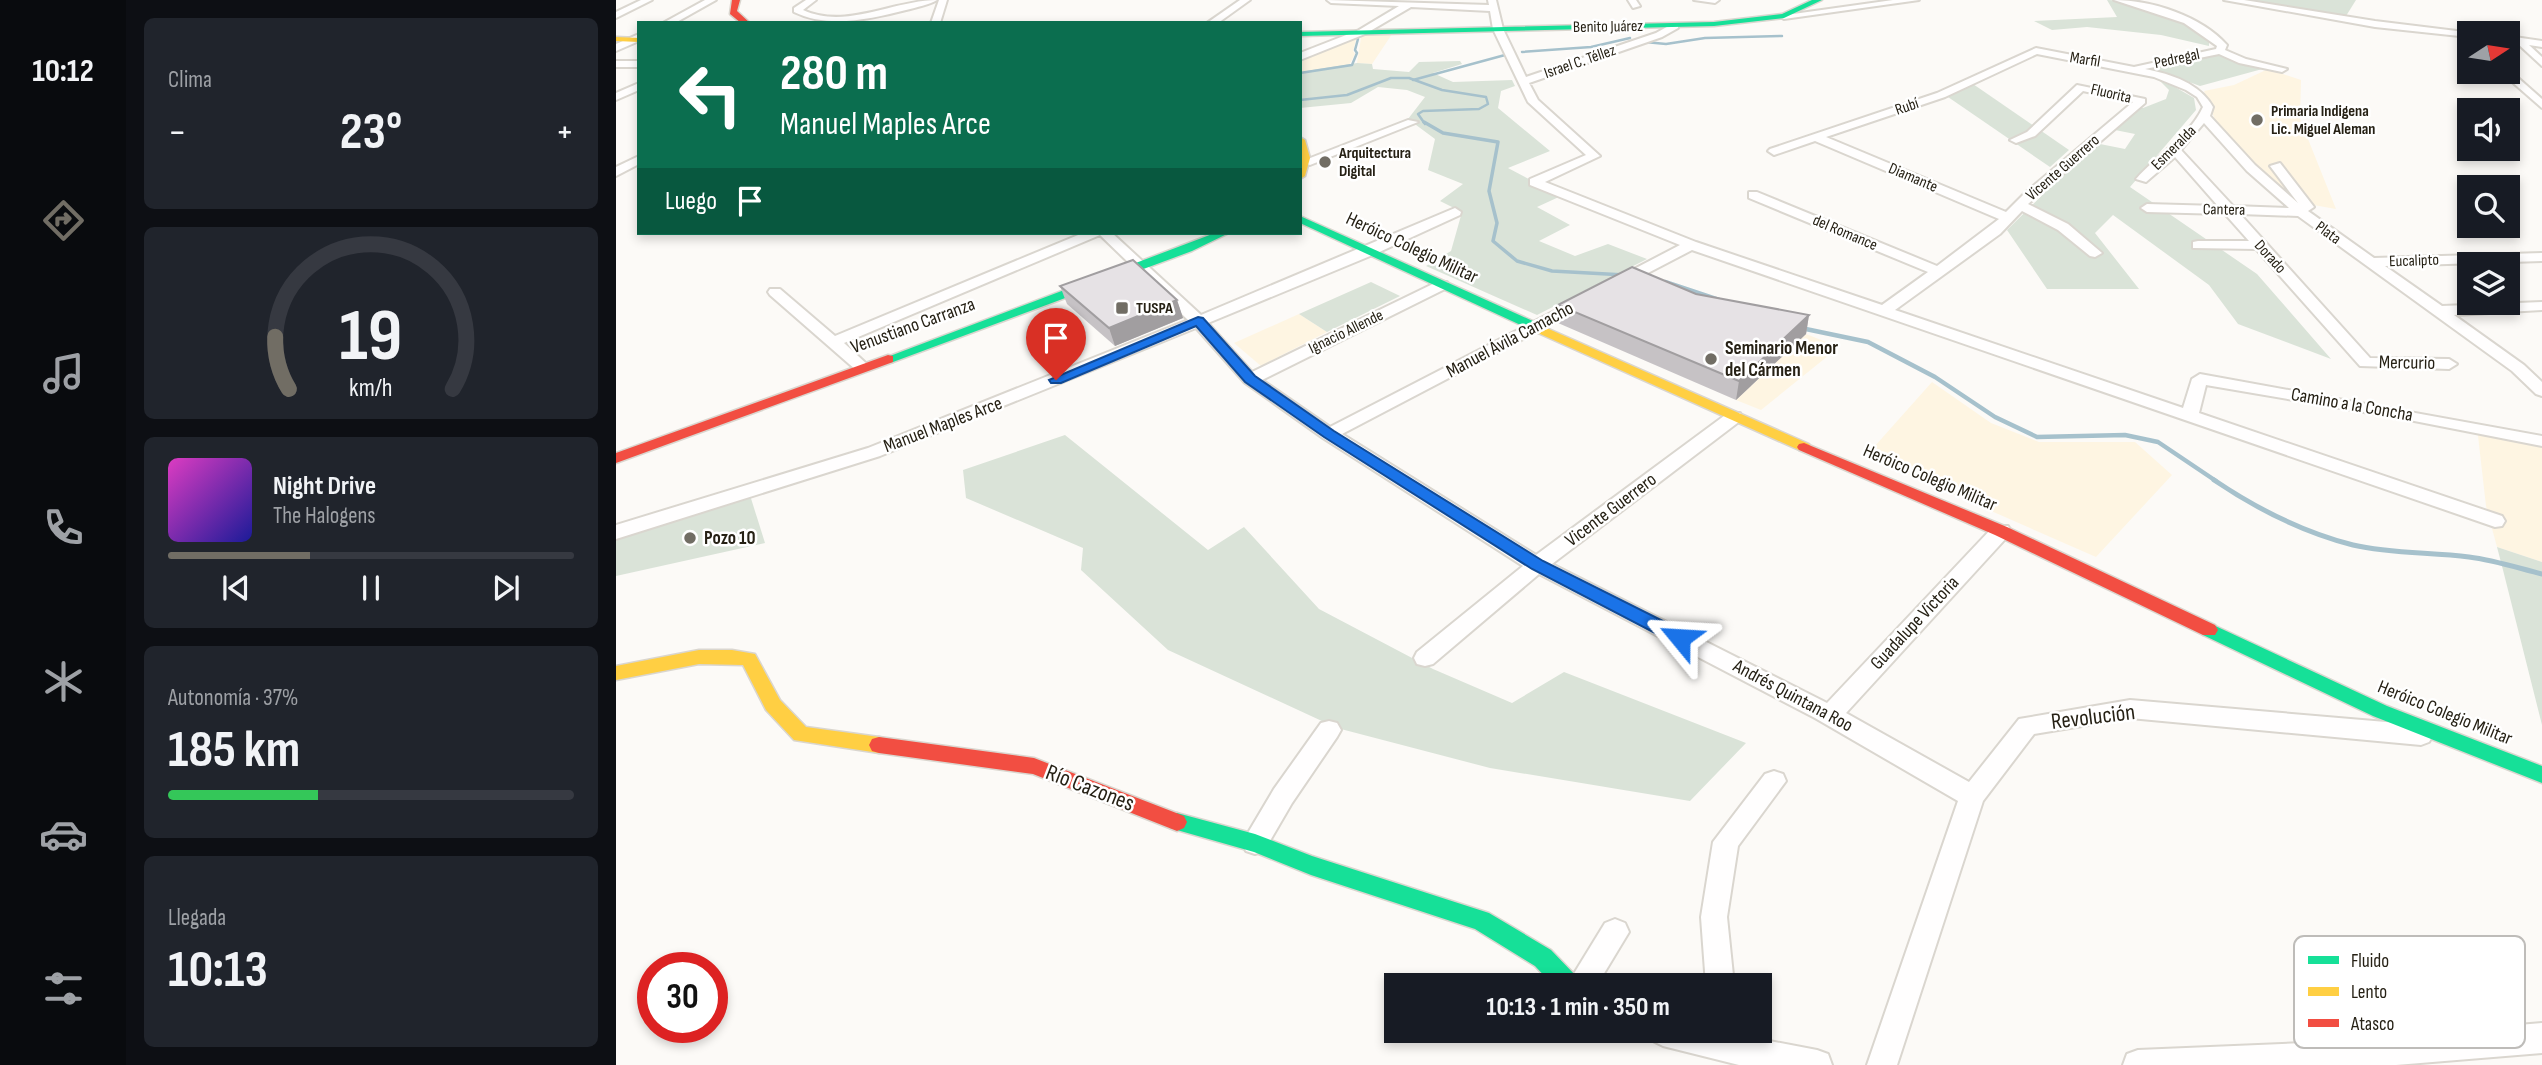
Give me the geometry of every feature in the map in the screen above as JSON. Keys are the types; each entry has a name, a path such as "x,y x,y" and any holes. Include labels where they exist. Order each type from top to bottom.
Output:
{"street":[{"path":"616,15 648,0"},
{"path":"671,21 712,0"},
{"path":"736,0 733,12 744,21"},
{"path":"812,0 799,7 798,12 818,17 876,20 892,9"},
{"path":"854,17 933,0"},
{"path":"936,21 943,0"},
{"path":"1214,21 1246,0"},
{"path":"1331,0 1492,4 1498,29 1533,102 1594,156 1534,182 1691,245 2495,521"},
{"path":"1698,0 1715,0"},
{"path":"1784,16 1818,0"},
{"name":"Benito Juárez","path":"1302,34 1675,26 1915,0"},
{"path":"2118,0 2162,11 2192,24 2215,37 2222,45 2220,51 2243,61 2282,69"},
{"path":"2228,0 2338,19 2457,34"},
{"path":"1302,56 1362,32 1412,3"},
{"name":"Israel C. Téllez","path":"1522,82 1659,35 1675,26"},
{"path":"616,38 637,39"},
{"path":"616,48 637,39"},
{"path":"2520,41 2542,44"},
{"path":"2520,41 2542,63"},
{"name":"Marfil","path":"2036,51 2135,68"},
{"name":"Rubí","path":"1774,152 1941,95 2036,51"},
{"name":"Pedregal","path":"2135,68 2220,51"},
{"path":"616,64 637,64"},
{"name":"Plata","path":"2135,68 2190,88 2201,96 2208,107 2204,117 2251,168 2301,212 2518,368 2542,391"},
{"path":"2520,84 2542,105"},
{"path":"617,96 637,87"},
{"name":"Fluorita","path":"2016,140 2031,134 2081,87 2141,101"},
{"path":"617,96 637,100"},
{"name":"Vicente Guerrero","path":"1885,310 1995,231 2021,205 2141,101"},
{"name":"Esmeralda","path":"2142,179 2175,150 2204,117"},
{"path":"1303,169 1412,122"},
{"name":"Diamante","path":"1817,138 2008,218"},
{"path":"1302,144 1306,149 1303,169"},
{"name":"Dorado","path":"2175,150 2365,363"},
{"path":"616,161 637,161"},
{"path":"616,172 637,161"},
{"path":"2277,166 2307,205 2316,224"},
{"name":"del Romance","path":"1753,195 1937,271"},
{"path":"2021,205 2063,227 2095,253"},
{"name":"Cantera","path":"2147,208 2301,212"},
{"name":"Manuel Maples Arce","path":"616,532 874,452 1370,251 1455,212"},
{"name":"Heróico Colegio Militar","path":"1302,220 1734,417 2001,531 2380,711 2542,775"},
{"path":"836,341 1089,235"},
{"name":"Andrés Quintana Roo","path":"1107,235 1198,321 1250,379 1329,434 1537,565 1829,715 1972,796"},
{"name":"Venustiano Carranza","path":"616,458 1219,235"},
{"name":"Manuel Ávila Camacho","path":"1329,434 1691,245"},
{"path":"2198,245 2259,245"},
{"name":"Eucalipto","path":"2370,262 2542,257"},
{"name":"Ignacio Allende","path":"1250,379 1442,285"},
{"path":"775,292 836,341 862,367"},
{"path":"2437,311 2540,308"},
{"name":"Mercurio","path":"2365,363 2449,364"},
{"name":"Camino a la Concha","path":"2189,417 2200,379 2412,415 2542,441"},
{"name":"Vicente Guerrero","path":"1425,657 1537,565 1734,417"},
{"name":"Guadalupe Victoria","path":"1829,715 2001,531"},
{"name":"Río Cazones","path":"616,673 709,656 733,654 749,659 773,705 801,734 1034,766 1193,828 1255,843 1311,865 1480,920 1543,958 1557,973"},
{"name":"Revolución","path":"1882,1065 1972,796 2027,726 2130,709 2376,729 2446,738"},
{"path":"1255,843 1328,730"},
{"path":"1719,973 1714,917 1726,842 1774,781"},
{"path":"1589,973 1615,932"},
{"path":"1740,1043 1817,1065"},
{"path":"2138,1065 2303,1058 2422,1048"}],"shaded area":[{"path":"2107,0 2134,3 2172,16 2209,35 2209,46 2161,35 2087,27 2052,30 2034,21 2117,17"},
{"path":"2247,0 2356,0 2346,16"},
{"path":"1392,34 1372,64 1357,63 1361,38 1358,35"},
{"path":"1350,38 1356,40 1353,51 1355,54 1349,65 1302,72 1302,59"},
{"path":"2219,53 2266,68 2200,86 2151,68"},
{"path":"1460,61 1462,64 1433,73 1453,82 1512,80 1515,86 1501,91 1498,108 1550,151 1508,168 1561,196 1537,207 1570,225 1539,241 1575,256 1608,244 1647,259 1537,315 1426,266 1451,251 1462,212 1440,201 1463,184 1428,170 1435,139 1408,119 1425,97 1407,90 1378,87 1351,103 1302,108 1302,72 1357,63 1372,64 1373,69 1409,72 1419,62"},
{"path":"2268,69 2301,80 2300,119 2336,209 2291,201 2218,128 2204,91 2234,85"},
{"path":"2154,75 2194,98 2196,110 2130,187 2257,274 2331,359 2238,324 2209,285 2113,215 2095,233 2139,289 2047,289 2007,230 2095,143 2125,149 2135,134 2110,129 2135,108 2143,108 2166,99 2169,90"},
{"path":"1973,84 2069,150 2050,167 1948,97"},
{"path":"1371,282 1400,296 1327,332 1299,314"},
{"path":"1299,314 1327,332 1261,366 1234,343"},
{"path":"1806,334 1839,347 1761,410 1736,400"},
{"path":"1932,382 1991,423 2039,442 2135,442 2172,475 2096,557 1866,456"},
{"path":"2477,427 2542,442 2542,562 2497,547 2486,506"},
{"path":"1065,435 1208,550 1244,527 1319,609 1433,669 1512,703 1564,672 1746,743 1690,801 1490,768 1337,728 1168,650 1081,570 1083,548 966,498 963,470"},
{"name":"Pozo 10","path":"749,492 765,543 616,576 616,532"},
{"path":"2497,547 2542,562 2542,725 2503,570"}],"building":[{"path":"1133,260 1177,300 1109,328 1060,286"},
{"name":"Seminario Menor del Cármen","path":"1632,267 1696,294 1809,315 1739,381 1558,305"}],"waterway":[{"path":"1302,73 1352,65 1357,53 1355,50 1358,39 1354,36"},
{"path":"1645,42 1666,44 1705,38 1782,36"},
{"path":"1522,52 1591,47 1630,38"},
{"path":"1414,80 1505,55"},
{"path":"1302,100 1347,95 1391,78 1414,80"},
{"path":"1414,80 1442,90 1486,97 1488,104 1479,109 1423,111 1418,114 1425,124"},
{"path":"1424,122 1443,133 1498,142 1489,191 1497,223 1493,241 1517,261 1552,271 1625,275"},
{"path":"1665,282 1719,300"},
{"path":"1801,328 1868,342 1935,377 1995,417 2037,437 2125,435 2158,442 2216,481"},
{"path":"2214,480 2280,518 2334,540 2382,550 2478,558 2542,574"}],"traffic: fast":[{"path":"1302,34 1714,24 1784,16 1818,0"},
{"path":"1302,220 1542,330"},
{"path":"888,359 1220,235"},
{"path":"2209,630 2380,711 2542,775"},
{"path":"1177,822 1255,843 1311,865 1481,920 1543,958 1557,973"}],"traffic: slow":[{"path":"616,39 637,40"},
{"path":"1302,147 1305,158 1302,169"},
{"path":"1542,330 1804,447"},
{"path":"616,673 699,657 749,659 773,705 801,734 879,745"}],"traffic: jam":[{"path":"736,0 733,12 744,21"},
{"path":"616,458 888,359"},
{"path":"1804,447 2001,531 2209,630"},
{"path":"879,745 1034,766 1177,822"}],"place":[{"name":"Primaria Indigena Lic. Miguel Aleman","path":"2257,120"},
{"name":"Arquitectura Digital","path":"1325,162"},
{"name":"TUSPA","path":"1122,308"},
{"name":"Seminario Menor del Cármen","path":"1711,359"},
{"name":"Pozo 10","path":"690,538"}],"route":[{"path":"1056,380 1198,321 1250,379 1329,434 1537,565 1680,638"}]}
